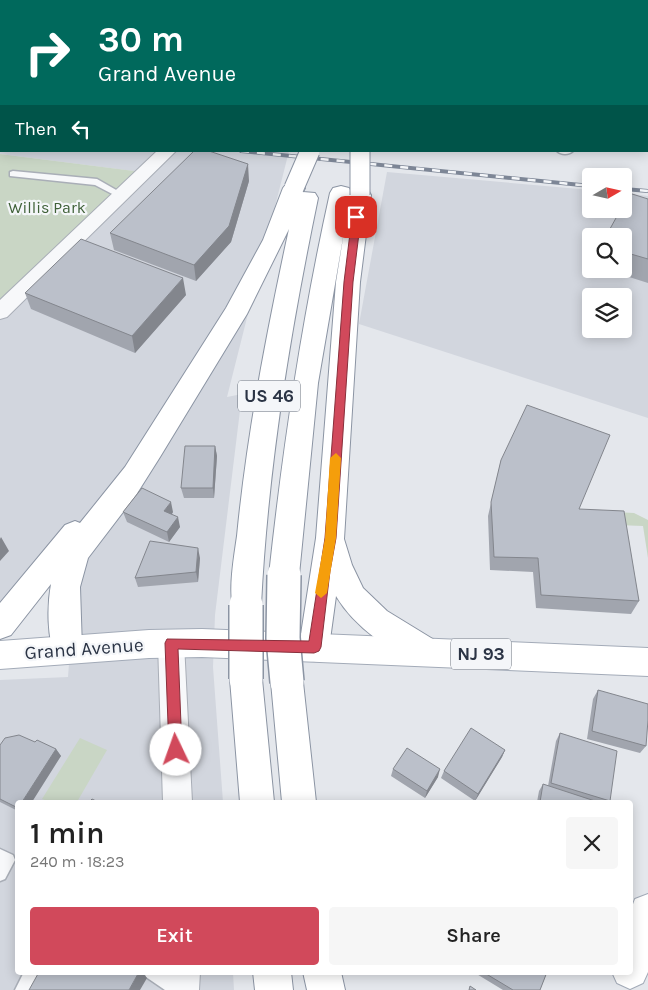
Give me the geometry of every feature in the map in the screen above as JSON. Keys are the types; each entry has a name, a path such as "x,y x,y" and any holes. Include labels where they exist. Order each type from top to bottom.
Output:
{"main road":[{"path":"67,649 65,589 73,558 83,542 126,488 252,286 302,189 310,152"},
{"name":"US 46","path":"257,800 246,679 246,605 251,534 268,403 302,189 316,152"},
{"name":"US 46","path":"299,800 283,638 284,575 294,467 323,271 350,194 353,152"},
{"path":"314,647 330,538 348,282 350,194 360,152"},
{"path":"0,625 159,435"},
{"path":"330,538 337,570 355,601 379,623 425,651"},
{"name":"Grand Avenue","path":"0,655 171,643 425,651 648,662"},
{"path":"633,961 648,912"},
{"path":"318,975 319,990"},
{"path":"323,975 326,990"},
{"path":"624,990 629,975"}],"street":[{"path":"0,312 166,152"},
{"path":"171,643 178,800"},
{"path":"181,990 184,975"}],"lane":[{"path":"13,174 97,182 121,196"},
{"path":"0,856 8,860 0,874"},
{"path":"23,990 31,975"},
{"path":"156,975 181,990"}],"shaded area":[{"path":"0,152 289,152 227,397 242,394 215,615 213,667 223,800 15,800 15,975 233,975 234,990 0,990 0,680 68,677 76,569 0,604 0,315 149,173 0,154"},
{"path":"387,172 582,189 582,218 632,218 632,194 648,196 648,418 359,324"}],"green space":[{"name":"Willis Park","path":"0,154 150,173 0,315"},
{"path":"615,512 634,513 648,520 648,558 643,526 617,525"},
{"path":"80,738 107,750 78,800 42,799"}],"building":[{"path":"193,152 212,152 248,164 229,226 194,265 110,233"},
{"path":"632,194 648,199 648,259 632,254 632,228 610,228 616,218 632,218"},
{"path":"81,239 183,278 132,336 25,293"},
{"path":"527,405 610,435 579,509 624,511 639,601 541,595 538,558 494,557 491,502 501,460"},
{"path":"185,446 215,446 213,488 181,488"},
{"path":"142,488 171,502 164,511 178,517 167,532 123,512"},
{"path":"150,541 198,548 196,572 135,578"},
{"path":"598,690 648,704 646,746 592,731"},
{"path":"471,728 505,750 478,794 444,771"},
{"path":"560,733 617,751 610,800 551,783"},
{"path":"19,735 35,742 37,740 56,749 23,800 15,800 15,806 0,799 0,745 5,738"},
{"path":"407,748 440,769 427,791 393,769"},
{"path":"543,784 592,800 540,800"},
{"path":"37,975 137,975 129,990 29,990"},
{"path":"488,975 546,975 540,990 513,990"}],"railway":[{"path":"251,152 582,185"},
{"path":"632,190 648,191"}],"slow traffic":[{"path":"321,593 330,538 336,458"}],"route":[{"path":"176,750 171,643 314,647 330,538 348,282 356,217"}]}
